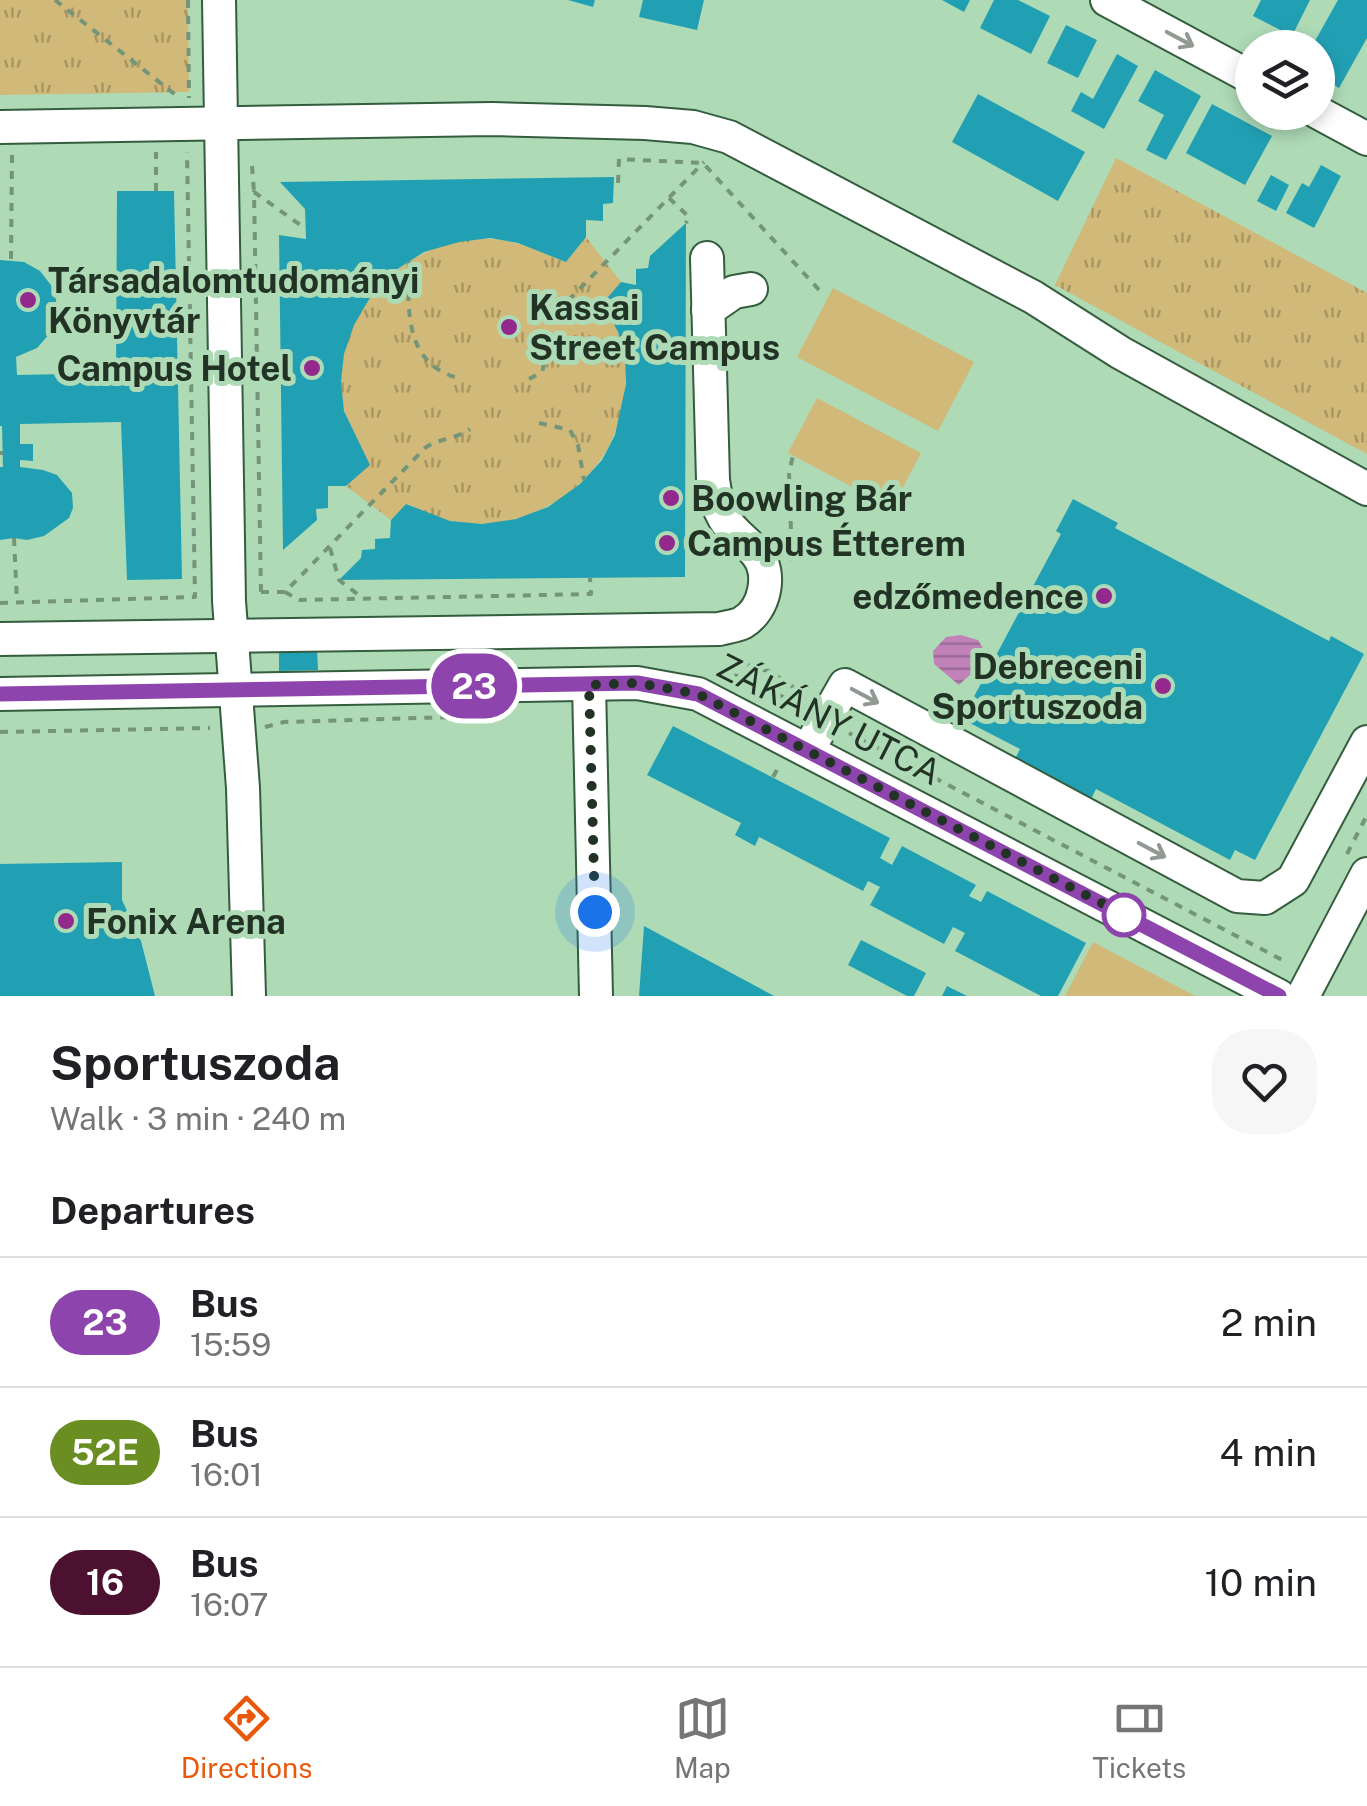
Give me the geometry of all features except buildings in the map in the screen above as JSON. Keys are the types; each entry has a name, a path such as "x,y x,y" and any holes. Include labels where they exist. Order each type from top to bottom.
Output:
{"street":[{"path":"219,0 231,636 239,728 249,996"},
{"path":"1107,0 1235,69"},
{"path":"0,128 492,119 694,127 729,137 1042,302 1120,353 1367,489"},
{"path":"1335,122 1367,140"},
{"path":"0,639 231,636 587,656 744,622 758,608 765,589 764,570 758,554 726,524 717,506 712,480 707,258"},
{"path":"708,310 734,292 751,289"},
{"path":"587,656 596,996"},
{"name":"ZÁKÁNY UTCA","path":"0,694 236,690 587,656 637,683 698,694 1279,996"},
{"path":"808,750 845,685 1237,896 1266,898 1293,880 1367,742"},
{"path":"1303,996 1367,874"}],"path":[{"path":"55,0 189,105 188,0"},
{"path":"0,602 195,598 188,124"},
{"path":"156,152 156,190"},
{"path":"0,155 12,155 11,259"},
{"path":"618,183 619,158 703,163 821,292"},
{"path":"529,379 542,372 546,358 543,332 554,315 703,163"},
{"path":"252,164 261,592 286,592 299,600 591,594 590,578"},
{"path":"254,192 306,229"},
{"path":"669,198 690,218 686,223"},
{"path":"408,261 409,314 417,346 432,366 458,378"},
{"path":"539,423 570,430 578,445 584,480"},
{"path":"286,592 425,448 470,429"},
{"path":"14,538 17,602"},
{"path":"330,548 340,580 363,599"},
{"path":"724,628 728,646 752,668 769,671 799,691 812,712"},
{"path":"0,732 239,728"},
{"path":"843,730 1289,963"},
{"path":"773,778 777,770"}],"green space":[{"path":"0,0 188,0 189,92 0,95"},
{"path":"1116,158 1367,293 1367,454 1055,285"},
{"path":"586,237 621,282 618,329 626,379 612,440 579,484 532,513 478,524 450,521 407,504 391,520 346,486 356,441 342,397 345,352 354,325 388,278 436,248 464,240 512,242 566,262"},
{"path":"833,288 974,362 938,431 797,357"},
{"path":"817,398 921,453 892,508 788,453"},
{"path":"1093,942 1195,996 1065,996"}],"shaded area":[{"path":"961,635 978,640 987,655 979,668 959,685 934,664 933,651 946,637"}],"bus line":[{"name":"23","path":"0,694 637,683 698,694 1279,996"}],"place":[{"name":"Társadalomtudományi Könyvtár","path":"28,300"},
{"name":"Kassai Street Campus","path":"509,327"},
{"name":"Campus Hotel","path":"312,368"},
{"name":"Boowling Bár","path":"671,498"},
{"name":"Campus Étterem","path":"667,543"},
{"name":"edzőmedence","path":"1104,596"},
{"name":"Debreceni Sportuszoda","path":"1163,686"},
{"name":"Fonix Arena","path":"66,921"}],"route":[{"path":"595,912 589,685 637,683 698,694 1140,923 1124,915"}]}
